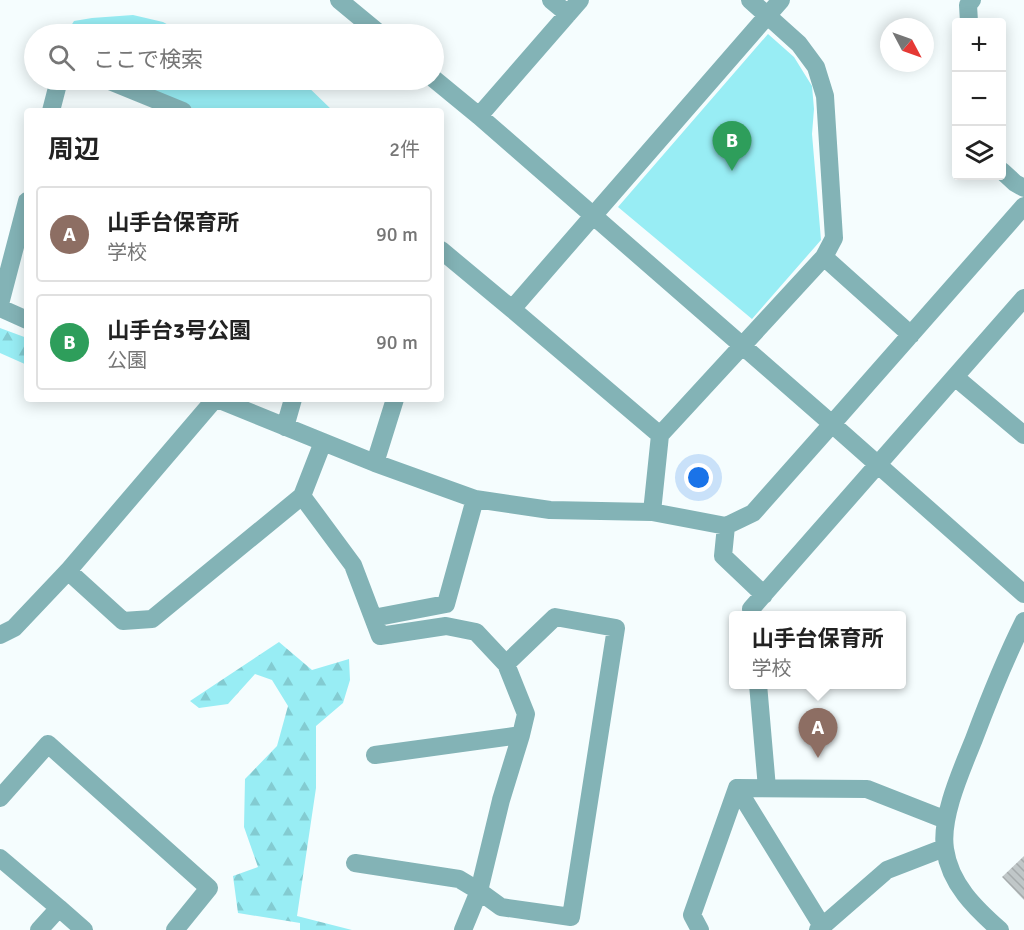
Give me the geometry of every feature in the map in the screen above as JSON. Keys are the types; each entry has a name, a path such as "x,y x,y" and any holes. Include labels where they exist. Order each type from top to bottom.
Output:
{"street":[{"path":"339,0 368,24"},
{"path":"551,0 568,14"},
{"path":"479,116 580,0"},
{"path":"652,512 660,435 824,257 834,238 825,96 816,67 798,44 750,0"},
{"path":"512,309 781,0"},
{"path":"969,18 968,5 972,0"},
{"path":"444,87 743,346 1024,594"},
{"path":"52,108 56,90"},
{"path":"131,90 173,108"},
{"path":"1006,175 1024,188"},
{"path":"223,402 375,463 475,499 550,510 652,512 726,526 753,513 1024,206"},
{"path":"24,213 0,306 24,318"},
{"path":"444,252 660,435"},
{"path":"824,257 910,335"},
{"path":"752,611 1024,298"},
{"path":"955,377 1024,435"},
{"path":"0,635 14,628 68,571 213,402"},
{"path":"285,427 292,402"},
{"path":"375,463 393,402"},
{"path":"68,571 123,621 152,619 302,496 323,442"},
{"path":"302,496 353,565 380,636 446,626 476,632 506,664 526,714 501,800 479,891 463,930"},
{"path":"373,618 446,604 475,499"},
{"path":"726,526 723,556 764,595"},
{"path":"355,862 459,879 501,907 571,917 616,628 555,617 506,664"},
{"path":"1000,930 963,893 950,870 944,848 946,820 955,789 979,727 1024,621"},
{"path":"758,689 767,788"},
{"path":"375,755 521,735"},
{"path":"0,798 48,744 209,888 178,929"},
{"path":"737,788 867,789 946,820"},
{"path":"737,788 820,928 887,870 944,848"},
{"path":"700,930 692,915 737,788"},
{"path":"0,858 84,930"},
{"path":"39,930 59,908"}],"green space":[{"path":"133,15 167,24 72,24 74,21"},
{"path":"768,34 794,57 812,86 814,109 812,134 821,240 752,319 618,207"},
{"path":"150,90 311,90 330,108 192,108"},
{"path":"0,328 24,337 24,364 0,353"},
{"path":"279,642 312,670 349,659 350,680 343,703 316,726 316,788 297,916 352,930 300,930 300,923 238,913 233,876 258,867 244,827 245,779 277,746 288,706 272,680 255,674 228,704 199,708 190,701"}],"building":[{"path":"1024,856 1024,900 1002,877"}],"place":[{"name":"山手台3号公園","path":"732,171"},
{"name":"山手台保育所","path":"818,758"}]}
